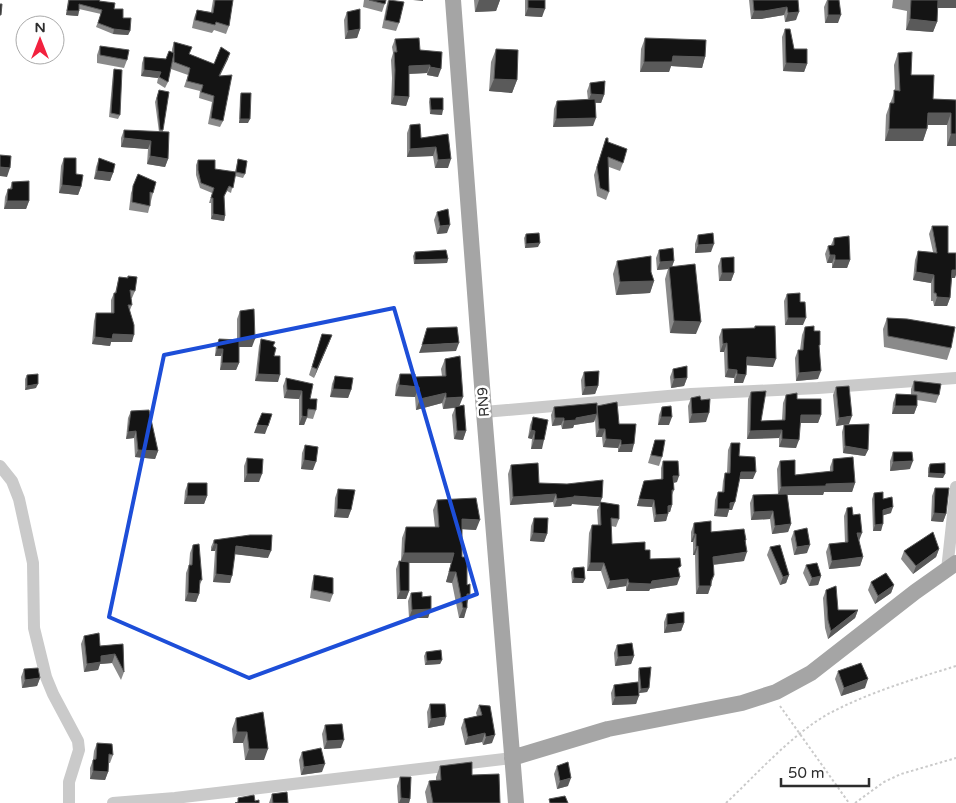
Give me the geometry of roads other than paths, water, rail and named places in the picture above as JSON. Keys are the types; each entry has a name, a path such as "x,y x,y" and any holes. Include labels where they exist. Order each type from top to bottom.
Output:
{"main road":[{"name":"RN9","path":"453,0 516,803"},
{"path":"512,758 608,729 742,703 776,692 811,673 915,592 952,566"}],"street":[{"path":"484,412 691,394 956,378"},
{"path":"0,466 12,481 19,500 33,563 34,628 46,677 78,742 79,750 70,782 70,803"},
{"path":"952,566 956,487"},
{"path":"113,803 176,798 512,758"}]}
